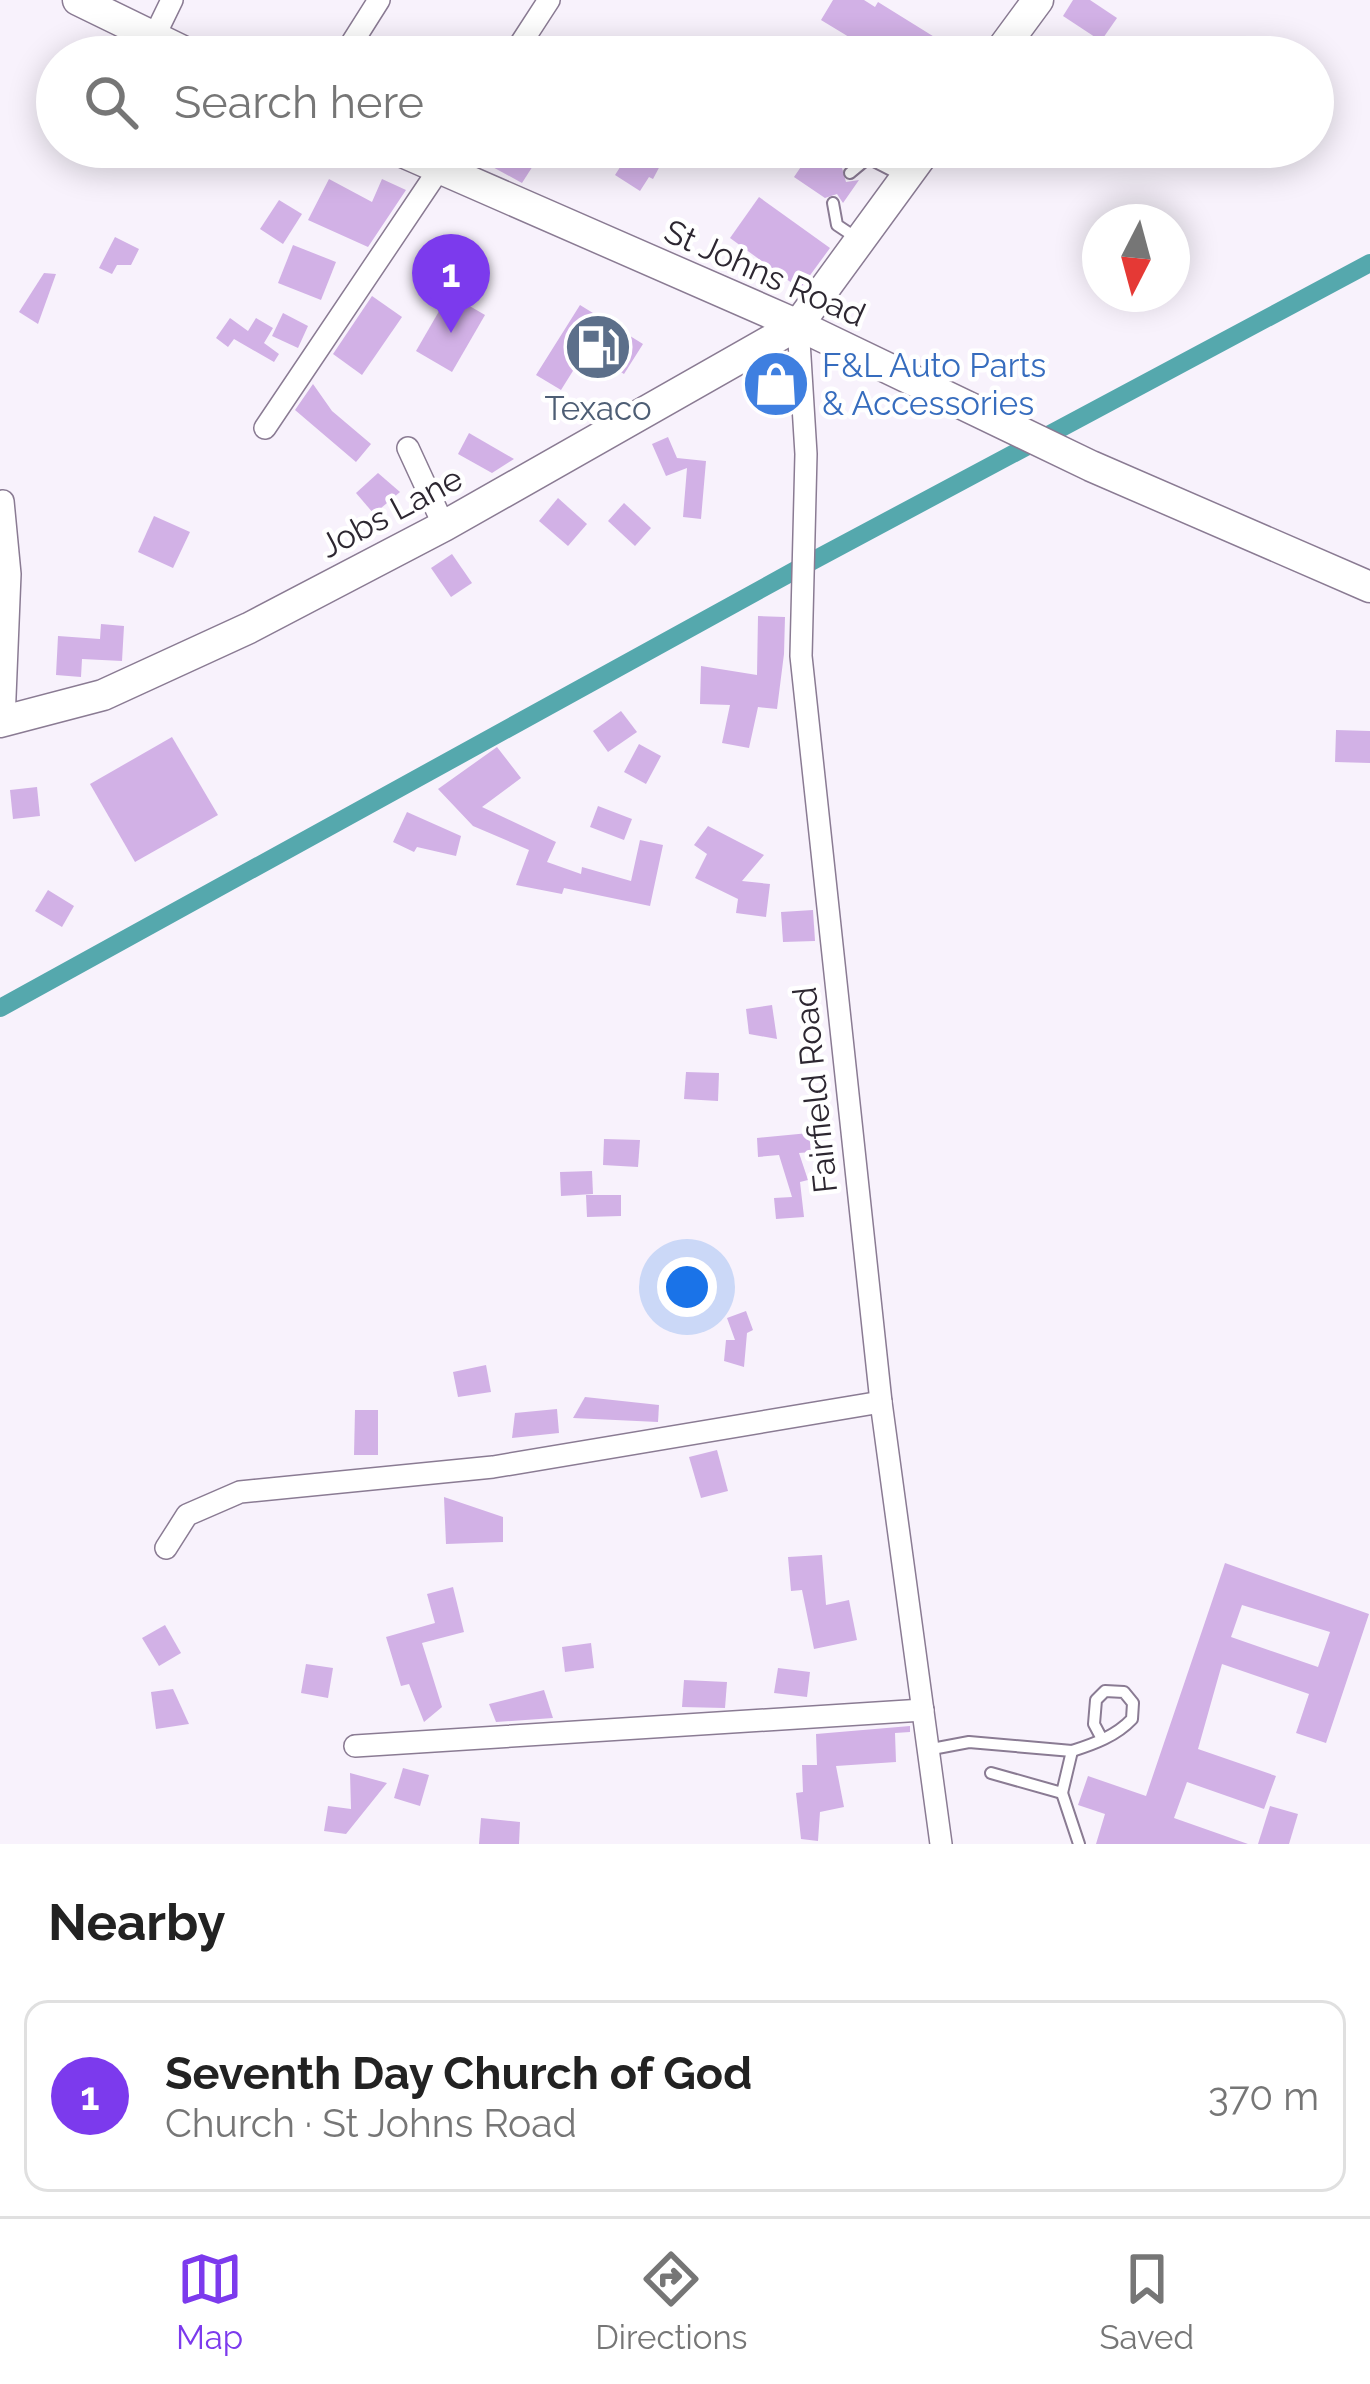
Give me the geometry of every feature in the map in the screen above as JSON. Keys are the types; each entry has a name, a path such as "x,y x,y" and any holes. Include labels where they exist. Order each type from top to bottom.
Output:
{"main road":[{"path":"78,0 152,36"},
{"path":"1011,36 1038,0"},
{"name":"St Johns Road","path":"468,168 1091,466 1370,587"},
{"path":"798,325 912,168"},
{"name":"Jobs Lane","path":"2,722 103,695 249,628 444,526 798,325"}],"street":[{"path":"154,36 172,0"},
{"path":"356,36 379,0"},
{"path":"526,36 549,0"},
{"path":"265,428 440,168"},
{"name":"Fairfield Road","path":"798,325 806,454 801,656 881,1402 932,1749 941,1844"},
{"path":"408,448 444,526"},
{"path":"2,722 10,574 3,501"},
{"path":"166,1548 187,1515 240,1492 493,1467 881,1402"},
{"path":"355,1746 923,1710"}],"lane":[{"path":"850,173 856,168"},
{"path":"887,168 905,177"},
{"path":"833,203 837,225 858,238"},
{"path":"932,1749 969,1742 1072,1751 1102,1739 1132,1719 1133,1703 1124,1692 1105,1691 1096,1700 1094,1724 1102,1739"},
{"path":"1072,1751 1061,1792 1079,1844"},
{"path":"991,1773 1061,1792"}],"building":[{"path":"833,0 864,0 875,7 878,2 933,36 847,36 821,20"},
{"path":"1073,0 1090,0 1117,18 1104,36 1093,36 1063,16"},
{"path":"494,168 532,168 522,183"},
{"path":"620,168 659,168 640,191 615,175"},
{"path":"800,168 842,168 846,182 859,180 843,203 837,194 825,198 794,177"},
{"path":"329,179 372,202 382,179 406,190 368,247 308,220"},
{"path":"759,197 830,248 800,289 730,238"},
{"path":"279,200 302,214 283,244 260,229"},
{"path":"115,237 139,249 131,265 117,265 112,274 99,268"},
{"path":"293,245 336,262 321,300 278,283"},
{"path":"44,273 56,274 38,324 19,312"},
{"path":"449,294 485,315 452,372 416,351"},
{"path":"372,296 402,317 362,375 333,354"},
{"name":"Texaco","path":"580,305 643,344 624,374 586,350 561,390 536,375"},
{"path":"283,313 308,326 298,348 272,336"},
{"path":"230,318 248,331 256,318 273,328 264,343 279,354 274,362 234,339 228,347 216,338"},
{"name":"F&L Auto Parts & Accessories","path":"777,363 788,399 775,406 758,373"},
{"path":"313,384 332,411 371,444 356,462 295,410"},
{"path":"469,433 514,459 492,473 458,454"},
{"path":"668,437 677,458 706,461 701,519 683,517 687,468 666,476 652,444"},
{"path":"378,473 400,492 374,514 356,493"},
{"path":"558,498 587,524 568,546 539,521"},
{"path":"624,503 651,528 635,546 608,521"},
{"path":"154,516 190,532 173,568 138,552"},
{"path":"452,554 472,583 451,597 431,568"},
{"path":"758,616 785,617 784,654 777,709 758,707 749,748 722,743 730,705 700,704 701,666 757,675"},
{"path":"101,624 124,626 122,661 82,659 81,677 56,675 58,636 100,639"},
{"path":"621,711 637,732 608,752 593,731"},
{"path":"1336,730 1370,731 1370,763 1335,762"},
{"path":"172,737 218,815 135,862 90,784"},
{"path":"639,744 661,756 646,784 624,772"},
{"path":"497,747 521,778 482,807 556,842 547,862 581,874 582,867 631,881 640,840 663,845 650,906 564,888 562,894 516,885 529,850 473,826 438,789"},
{"path":"37,787 40,816 13,819 10,790"},
{"path":"598,806 632,819 624,840 590,827"},
{"path":"407,812 461,836 456,856 417,847 414,852 393,842"},
{"path":"708,826 764,855 742,881 770,884 766,917 736,913 738,899 695,878 707,854 694,845"},
{"path":"48,890 74,906 62,927 35,911"},
{"path":"813,910 815,941 783,942 781,912"},
{"path":"772,1005 777,1039 749,1034 746,1009"},
{"path":"686,1072 719,1073 718,1101 684,1099"},
{"path":"809,1133 811,1152 799,1153 808,1180 800,1182 804,1217 776,1219 774,1198 792,1197 779,1155 758,1157 757,1138"},
{"path":"604,1139 640,1140 638,1167 603,1165"},
{"path":"592,1171 593,1194 561,1196 560,1172"},
{"path":"586,1195 621,1195 621,1216 587,1217"},
{"path":"746,1311 753,1330 747,1333 744,1367 724,1361 726,1340 735,1340 727,1318"},
{"path":"486,1365 491,1392 458,1397 453,1372"},
{"path":"585,1397 659,1405 658,1422 573,1418"},
{"path":"557,1409 559,1433 512,1438 515,1413"},
{"path":"355,1410 378,1410 378,1455 354,1455"},
{"path":"717,1450 728,1491 701,1498 689,1457"},
{"path":"444,1497 503,1517 503,1542 446,1544"},
{"path":"822,1555 826,1605 849,1600 857,1640 814,1649 802,1590 791,1591 788,1557"},
{"path":"1225,1563 1369,1614 1326,1743 1296,1733 1309,1694 1222,1664 1198,1749 1276,1776 1264,1809 1187,1782 1174,1818 1248,1844 1096,1844 1105,1814 1078,1805 1088,1776 1146,1796","holes":["1242,1605 1330,1632 1318,1667 1231,1637"]},
{"path":"453,1587 464,1632 422,1643 442,1707 424,1722 409,1684 401,1686 386,1637 435,1623 427,1594"},
{"path":"165,1625 181,1653 159,1666 142,1638"},
{"path":"591,1643 594,1668 565,1672 562,1647"},
{"path":"306,1664 333,1668 328,1698 301,1693"},
{"path":"778,1668 810,1672 807,1697 774,1693"},
{"path":"684,1680 727,1682 725,1708 682,1707"},
{"path":"173,1689 189,1724 156,1729 151,1692"},
{"path":"544,1690 553,1718 496,1722 489,1704"},
{"path":"910,1726 910,1732 895,1733 896,1762 836,1766 844,1807 820,1812 818,1841 801,1839 796,1793 803,1792 802,1765 817,1765 816,1734"},
{"path":"403,1768 429,1775 420,1806 394,1798"},
{"path":"350,1773 387,1783 346,1834 324,1831 328,1806 351,1809"},
{"path":"1270,1806 1298,1814 1289,1844 1258,1844"},
{"path":"481,1818 520,1822 519,1844 479,1844"}],"waterway":[{"path":"0,1008 803,566 1370,263"}],"place":[{"name":"Seventh Day Church of God","path":"451,333"},
{"name":"Texaco","path":"598,347"},
{"name":"F&L Auto Parts & Accessories","path":"776,384"}]}
